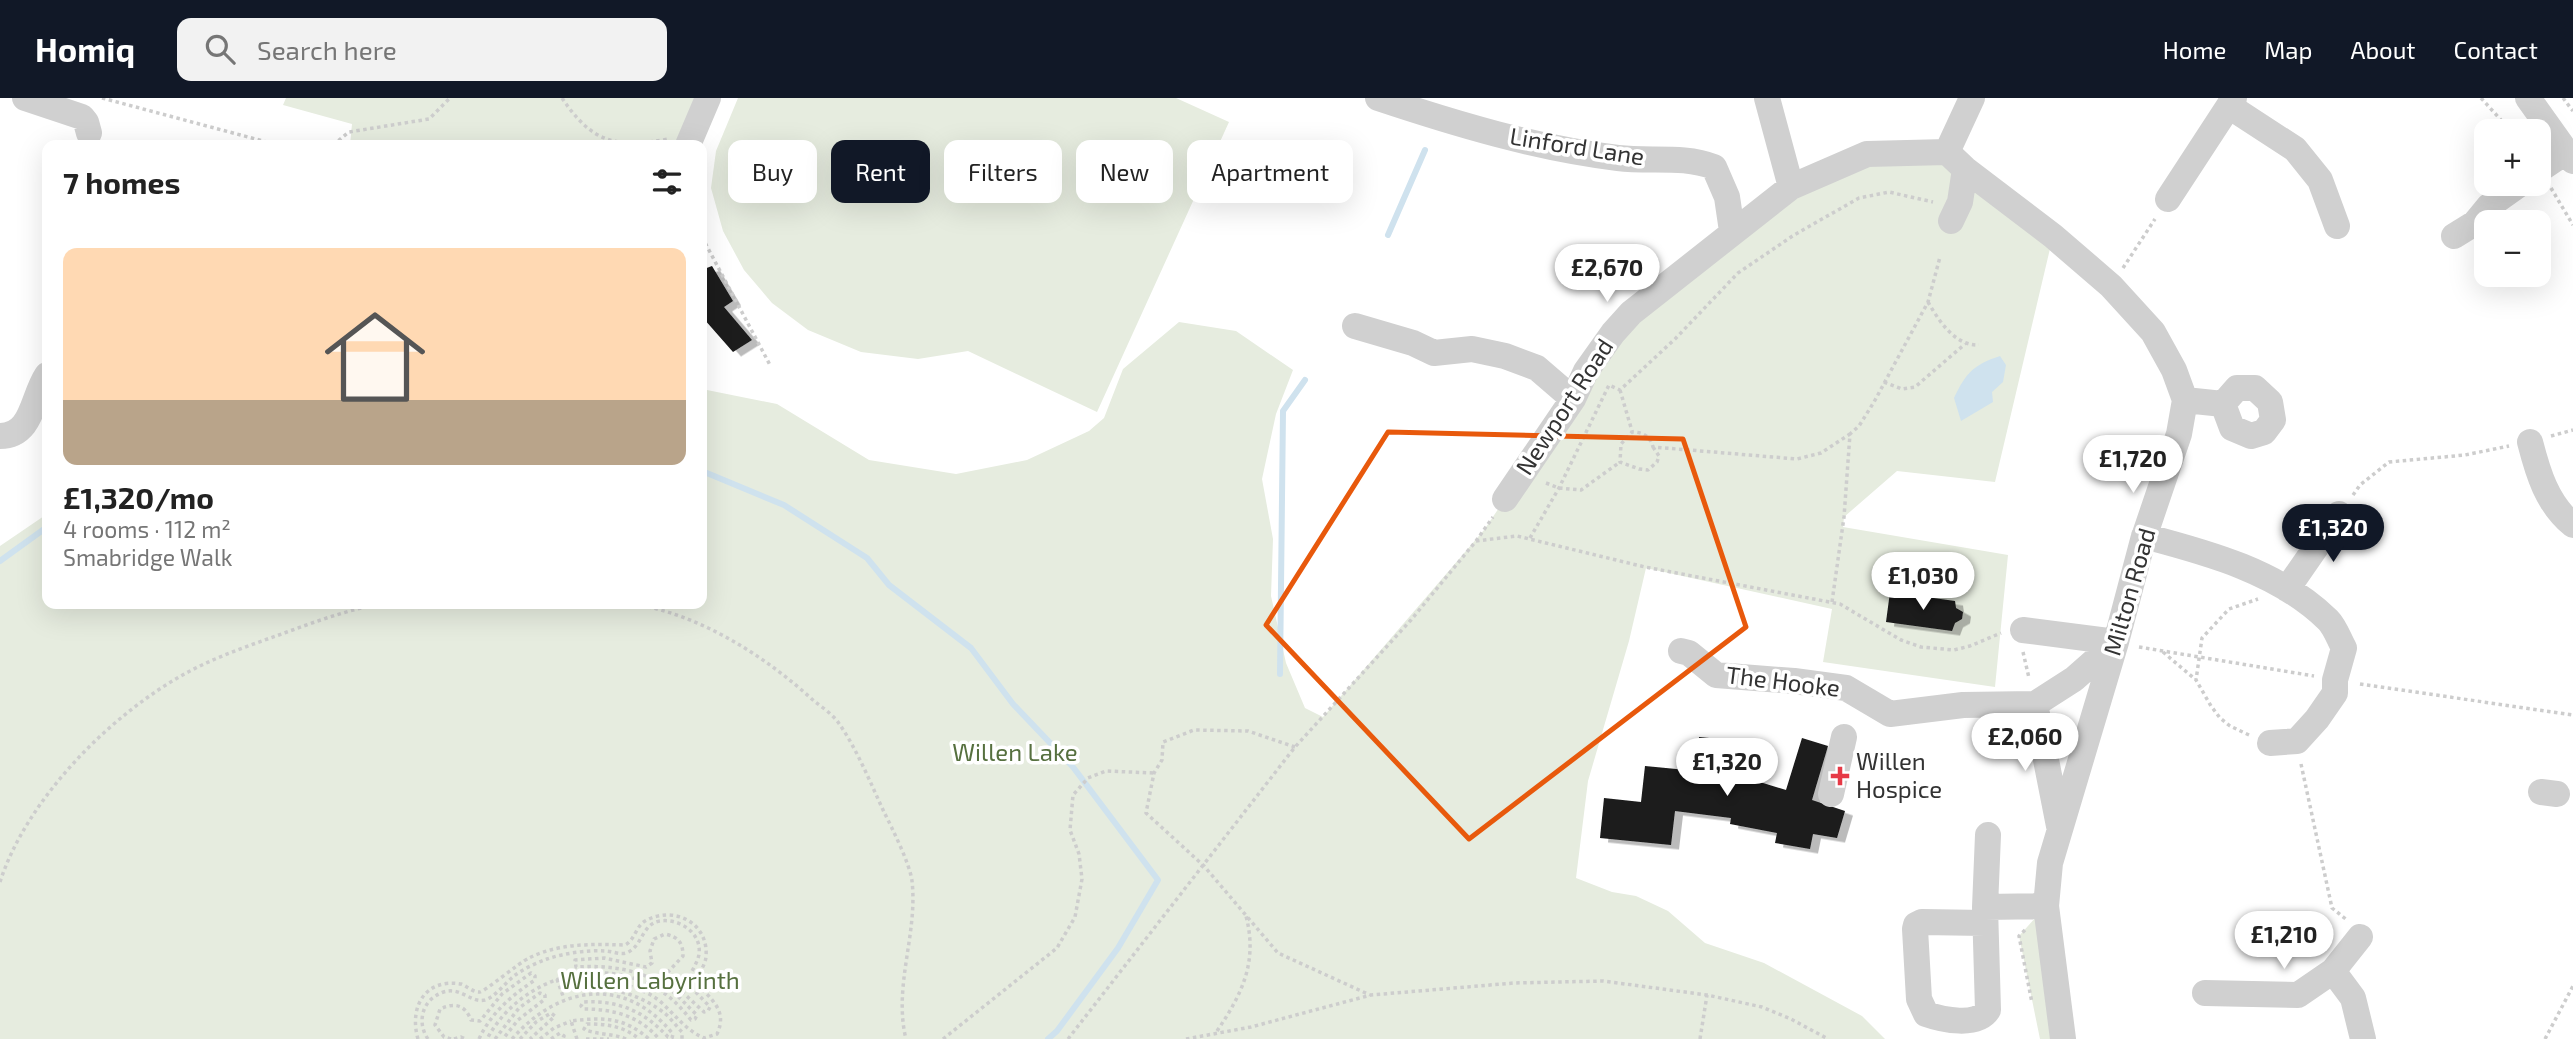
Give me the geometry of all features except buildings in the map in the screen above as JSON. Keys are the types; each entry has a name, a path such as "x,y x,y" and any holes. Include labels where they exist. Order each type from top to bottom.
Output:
{"street":[{"path":"691,139 708,98"},
{"name":"Linford Lane","path":"1378,98 1525,142 1620,158 1696,160 1714,167 1727,197 1732,231"},
{"path":"1766,98 1791,187 1867,154 1956,160 2053,236 2111,286 2152,332 2174,370 2185,400 2223,404"},
{"path":"1956,211 1956,160 1972,98"},
{"path":"2529,98 2570,155 2551,164"},
{"path":"31,100 82,117 89,133"},
{"path":"2168,199 2232,102 2295,149 2320,180 2337,226"},
{"name":"Newport Road","path":"1505,499 1573,399 1586,371 1631,313 1791,187"},
{"path":"2454,236 2475,223 2489,206 2503,196"},
{"path":"1355,326 1413,343 1434,353 1472,349 1505,356 1536,368 1573,399"},
{"path":"0,436 15,434 24,427 42,384"},
{"name":"Milton Road","path":"2063,1039 2046,906 2050,863 2116,642 2144,536 2179,434 2185,400"},
{"path":"2530,442 2540,480 2556,509 2573,525"},
{"path":"2287,589 2339,514"},
{"path":"2144,536 2218,558 2287,589 2330,622 2344,648 2335,680 2335,693 2297,741 2270,743"},
{"path":"2020,630 2116,642"},
{"path":"2060,832 2035,704 2074,678 2116,642"},
{"name":"The Hooke","path":"1681,651 1689,653 1716,675 1846,688 1890,714 1963,705 2035,704"},
{"path":"1831,794 1844,737"},
{"path":"1989,835 1985,915 2046,906"},
{"path":"2205,993 2298,995 2333,971 2360,937"},
{"path":"2333,971 2353,998 2362,1039"}],"path":[{"path":"102,98 259,140"},
{"path":"339,140 349,132 429,119 450,98"},
{"path":"562,98 587,128 611,140"},
{"path":"2481,98 2500,119"},
{"path":"2563,98 2573,111"},
{"path":"2551,189 2573,225"},
{"path":"1620,390 1675,339 1738,273 1794,235 1858,198 1889,192 1930,200 1945,209 1956,211"},
{"path":"2111,286 2168,199"},
{"path":"707,246 770,365"},
{"path":"1653,447 1797,459 1821,453 1850,434 1859,426 1928,302 1940,257"},
{"path":"1928,302 1941,322 1965,344 1979,345"},
{"path":"1884,382 1902,389 1915,387 1965,344"},
{"path":"1530,538 1559,488 1609,385 1620,390 1632,432"},
{"path":"2339,514 2360,485 2389,462 2465,455 2573,430"},
{"path":"1620,462 1648,470 1657,462 1659,456 1644,435 1632,432"},
{"path":"1620,462 1621,443 1632,432"},
{"path":"1831,602 1844,517 1850,434"},
{"path":"1546,483 1559,488 1581,490 1620,462"},
{"path":"1068,1039 1295,747 1411,620 1476,541 1505,499"},
{"path":"1476,541 1517,536 1530,538 1645,567 1840,604 1900,640 1921,647 1954,650 1999,633 2020,630 2035,704"},
{"path":"2196,680 2202,638 2230,608 2287,589"},
{"path":"0,882 26,828 55,785 98,740 142,701 188,672 241,648 363,609"},
{"path":"658,609 710,628 764,660 837,721 858,757 912,879 911,915 901,995 901,1022 906,1039"},
{"path":"2163,652 2196,680 2211,706 2230,726 2270,743"},
{"path":"1295,747 1248,732 1194,730 1163,742 1162,760 1154,773 1146,813 1204,866 1278,953 1371,995"},
{"path":"2297,741 2332,908 2354,926 2360,937"},
{"path":"943,1039 1057,948 1075,917 1082,879 1079,854 1070,830 1073,796 1088,778 1106,771 1154,773"},
{"path":"418,1039 414,1025 415,1008 426,992 444,984 463,985 479,993 483,992 529,958 555,948 581,944 625,945 630,943 642,922 660,914 682,916 699,928 705,941 706,959 697,983 719,1009 723,1022 717,1034 704,1038 692,1033 659,1000 633,987 595,979 579,981 578,986 628,993 664,1012 682,1032 682,1039"},
{"path":"1217,1031 1237,1001 1250,964 1251,945 1246,915"},
{"path":"428,1039 423,1032 422,1017 427,1003 449,990 464,993 477,1000 487,999 516,974 560,955 594,952 625,954 634,948 646,928 657,921 670,920 685,925 696,937 699,954 688,979 691,987 710,1007 704,1012 669,980 668,972 683,956 683,946 676,937 665,934 654,939 650,951 652,963 646,967 604,958 575,960 576,967 607,965 645,976 669,988 697,1015 695,1019 691,1020 663,993 634,979 603,974 578,974 533,989 508,1009 487,1039"},
{"path":"464,1039 444,1037 435,1025 440,1009 458,1005 467,1012 471,1020 480,1021 502,994 531,974 535,976 535,980 511,996 486,1023 479,1039"},
{"path":"557,979 564,999"},
{"path":"1186,1039 1217,1031 1251,1027 1371,995 1514,983 1603,981 1707,995 1762,1007 1828,1039"},
{"path":"2544,1039 2573,986"},
{"path":"495,1039 519,1008 540,993 545,995 545,999 518,1020 503,1039"},
{"path":"512,1039 541,1010 579,995 627,999 648,1009 664,1022 673,1034 672,1038 641,1014 618,1004 583,1002 581,1006 584,1009 619,1012 641,1022 659,1039"},
{"path":"1700,1039 1707,995"},
{"path":"520,1039 545,1016 551,1013 555,1016 530,1039"},
{"path":"540,1039 554,1028 571,1021 603,1017 633,1026 649,1039"},
{"path":"571,1021 577,1039"},
{"path":"626,1039 584,1028 587,1024 603,1024 619,1028 639,1039"},
{"path":"551,1039 560,1033 564,1035 563,1039"},
{"path":"586,1039 609,1039"}],"highlighted area":[{"path":"1388,432 1683,439 1746,627 1469,839 1266,625"}],"green space":[{"path":"286,98 697,98 679,140 350,140 352,124 283,105"},
{"path":"738,98 1176,98 1229,122 1221,140 1187,140 1187,203 1192,203 1097,412 968,351 918,359 861,352 808,330 772,303 744,270 723,231 711,188 716,151"},
{"name":"Willen Lake","path":"1947,152 2053,236 1995,482 1897,471 1844,517 1843,527 2008,555 1995,687 1823,662 1832,609 1646,568 1629,641 1588,781 1576,878 1612,892 1636,896 1668,911 1705,943 1764,963 1862,1016 1885,1039 0,1039 0,546 42,517 42,609 707,609 707,390 777,404 869,460 956,474 1027,460 1089,431 1104,418 1123,369 1179,322 1236,331 1293,370 1276,414 1262,479 1273,539 1271,596 1286,663 1305,708 1323,717 1484,530 1573,399 1586,371 1732,231 1867,154"},
{"path":"2046,906 2063,1039 2040,1039 2019,936"}],"water":[{"path":"2000,356 2006,365 2003,382 1992,392 1993,402 1961,421 1954,398 1962,382 1971,371"}],"waterway":[{"path":"1388,235 1425,150"},
{"path":"1280,674 1283,411 1305,380"},
{"path":"707,473 784,505 867,558 889,585 971,648 1013,704 1073,767 1158,880 1118,948 1057,1031 1048,1039"},
{"path":"0,561 42,531"}],"place":[{"name":"Willen Hospice","path":"1840,776"}],"park label":[{"name":"Willen Labyrinth","path":"650,981"}]}
